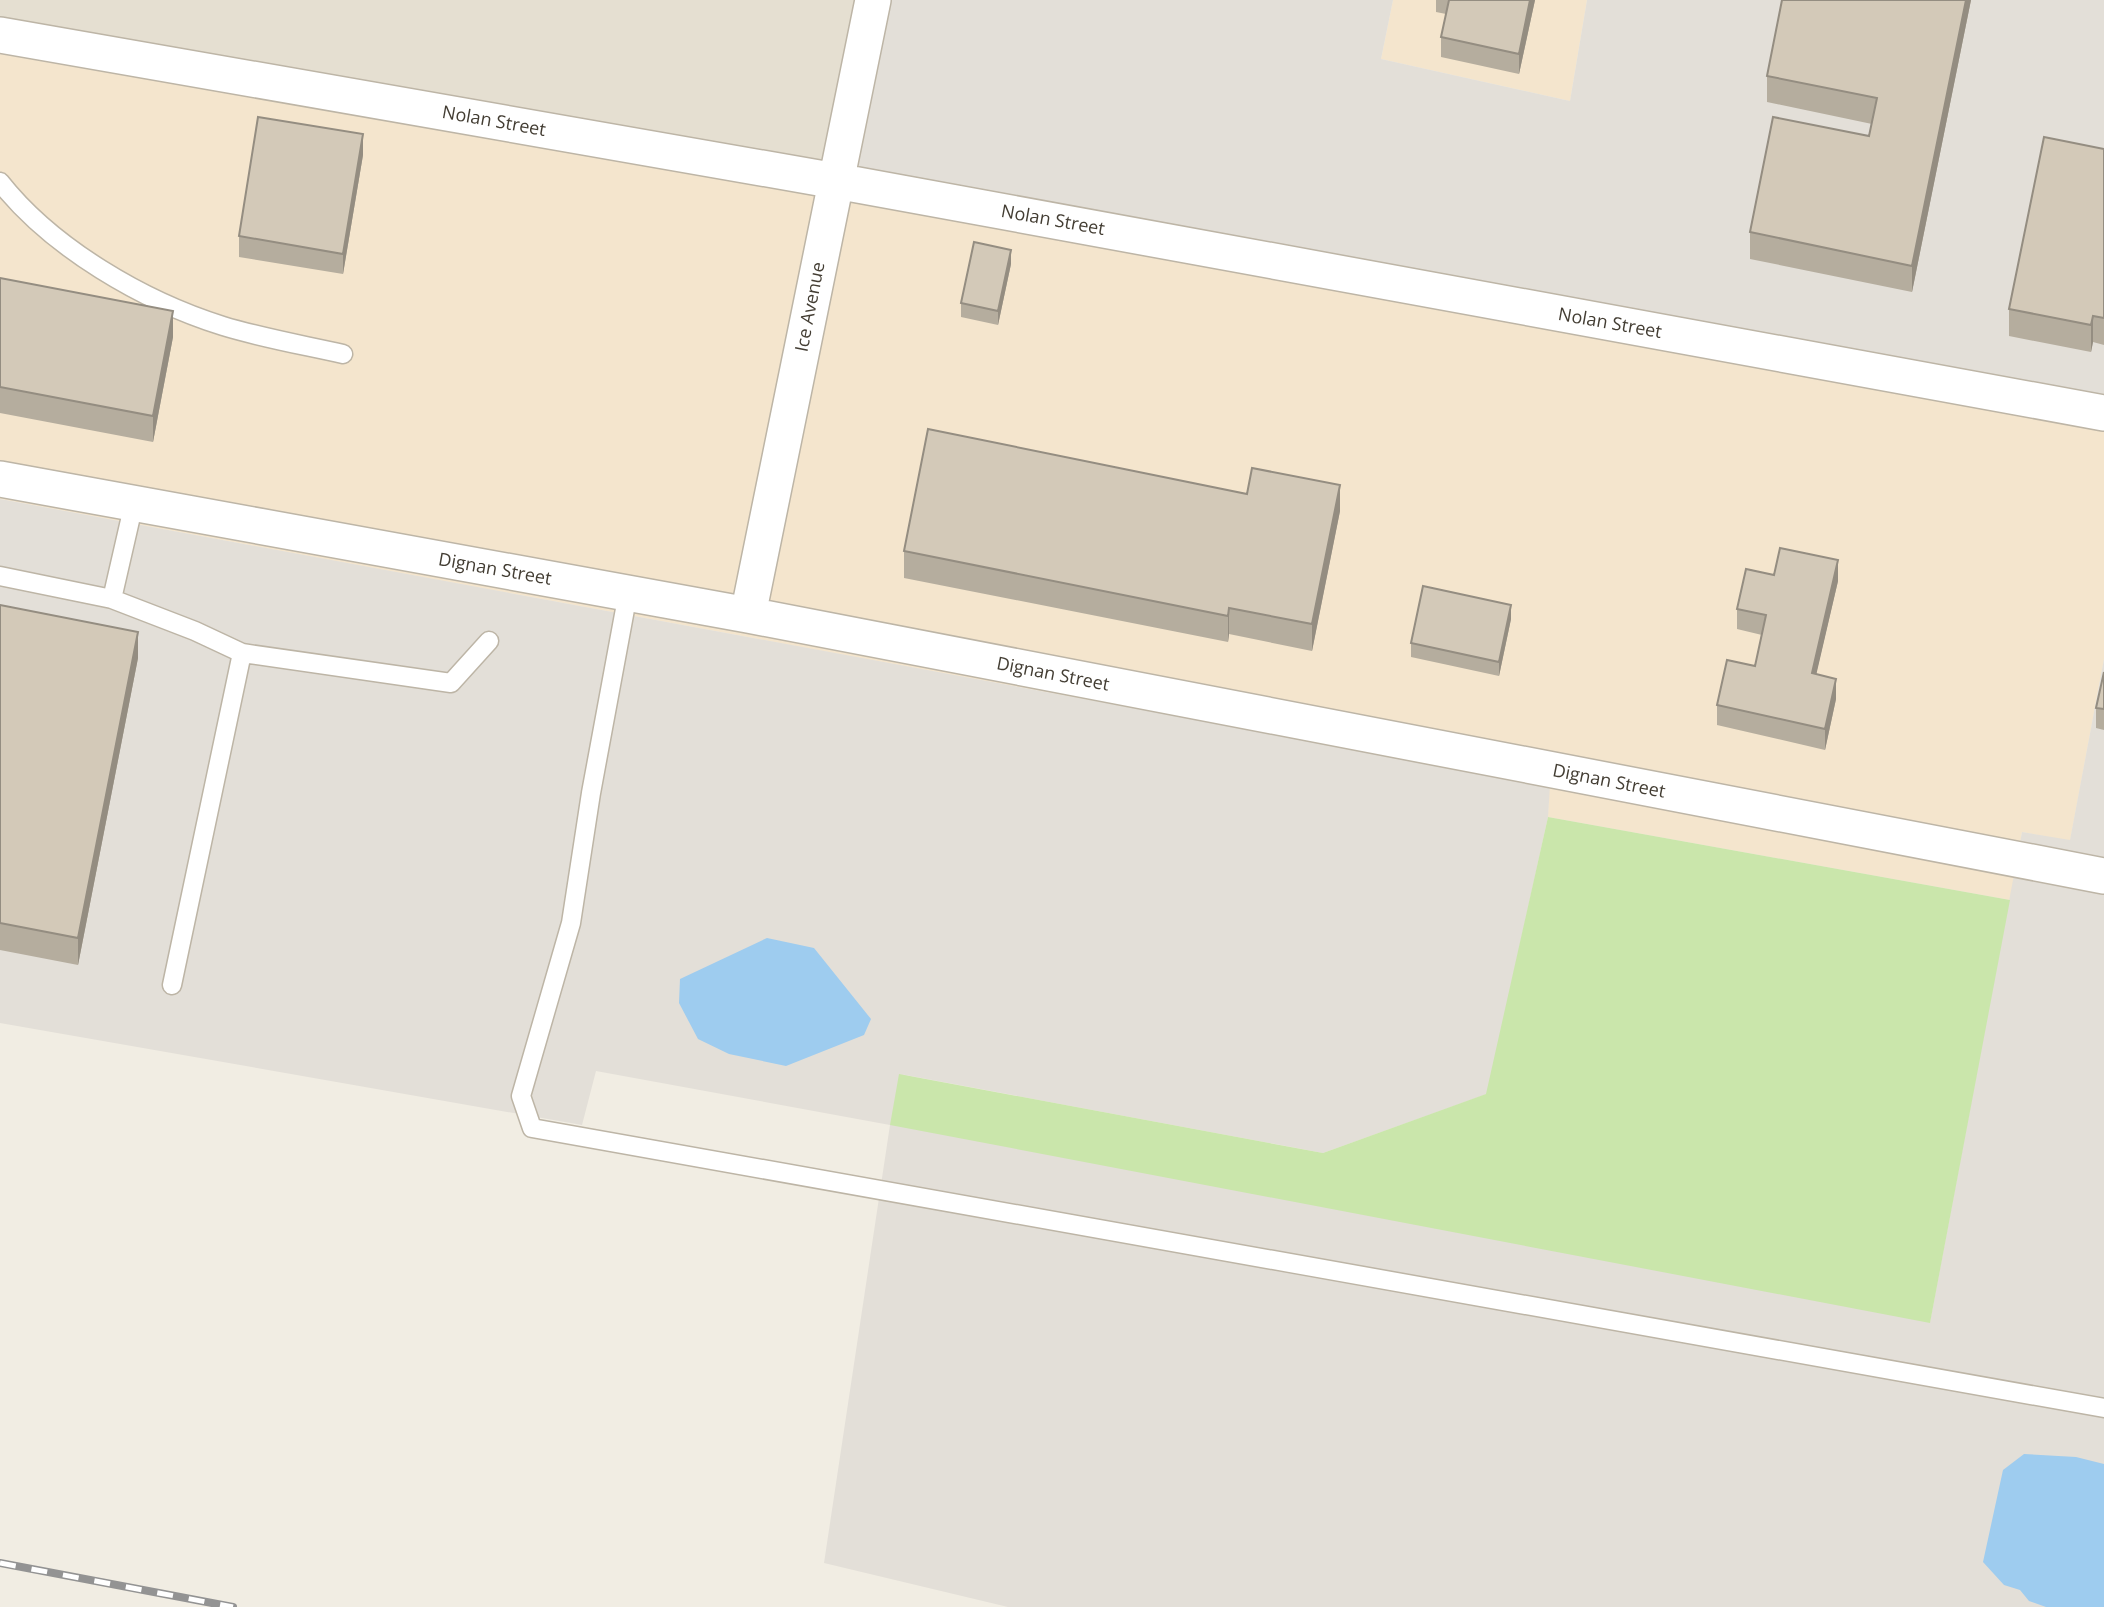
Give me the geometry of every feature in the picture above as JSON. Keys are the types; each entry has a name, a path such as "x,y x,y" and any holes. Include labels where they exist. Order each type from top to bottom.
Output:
{"street":[{"name":"Ice Avenue","path":"748,615 873,0"},
{"name":"Nolan Street","path":"0,35 835,181 2104,413"},
{"name":"Dignan Street","path":"0,479 748,615 2104,876"}],"lane":[{"path":"0,182 55,238 107,274 223,326 343,354"},
{"path":"111,598 134,503"},
{"path":"0,576 111,598 242,653 451,683 489,641"},
{"path":"628,593 591,793 571,923 521,1096 532,1128 2104,1408"},
{"path":"173,985 242,653"}],"shaded area":[{"path":"0,0 857,0 817,194 0,54"},
{"path":"857,0 1393,0 1381,59 1570,101 1587,0 2104,0 2104,426 817,194"},
{"path":"1393,0 1587,0 1570,101 1381,59"},
{"path":"0,54 1535,318 2104,426 2104,659 2070,841 2022,832 2010,900 1548,817 1549,785 0,499"},
{"path":"0,499 1550,785 1548,817 1487,1094 1323,1153 900,1074 1930,1322 2022,832 2070,840 2104,659 2104,1607 1008,1607 824,1563 890,1125 596,1071 582,1125 0,1023"}],"green space":[{"path":"1548,817 2010,900 1930,1323 890,1125 899,1074 1323,1153 1486,1094"}],"water":[{"path":"767,938 814,948 871,1019 864,1035 786,1066 729,1054 698,1039 679,1003 680,979"},
{"path":"2024,1454 2076,1457 2104,1464 2104,1607 2046,1607 2029,1601 2020,1590 2004,1585 1983,1562 2003,1470"}],"building":[{"path":"1449,0 1530,0 1519,54 1441,37"},
{"path":"1782,0 1966,0 1912,266 1750,232 1773,117 1869,136 1877,98 1767,76"},
{"path":"258,117 363,134 343,254 239,236"},
{"path":"2044,137 2104,149 2104,318 2093,316 2091,325 2009,309"},
{"path":"974,242 1011,250 998,311 961,303"},
{"path":"0,278 173,311 153,416 0,387"},
{"path":"928,429 1247,494 1252,468 1340,485 1312,624 1229,608 1228,616 904,551"},
{"path":"1780,548 1838,560 1812,673 1836,679 1825,729 1717,705 1727,660 1755,666 1766,615 1737,609 1746,569 1774,575"},
{"path":"1423,586 1511,605 1499,662 1411,643"},
{"path":"0,605 138,632 78,938 0,923"},
{"path":"2104,672 2104,709 2096,708"}],"railway":[{"path":"0,1563 233,1607"}]}
